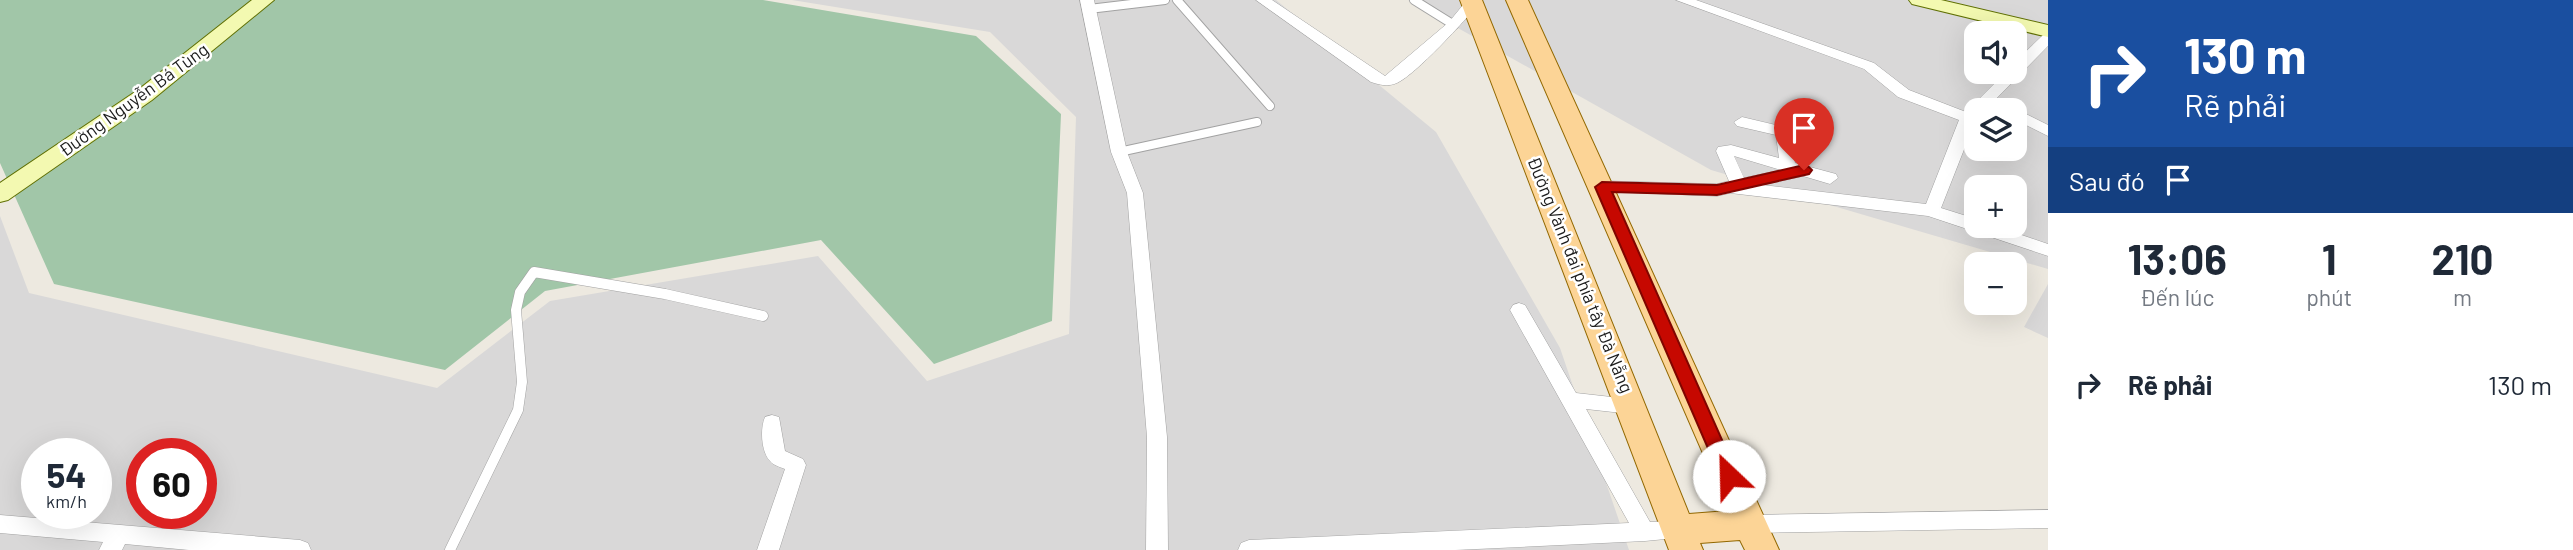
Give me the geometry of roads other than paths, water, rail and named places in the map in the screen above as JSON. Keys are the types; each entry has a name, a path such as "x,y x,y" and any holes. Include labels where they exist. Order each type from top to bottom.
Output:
{"main road":[{"name":"Đường Nguyễn Bá Tùng","path":"0,194 145,95 264,0"},
{"path":"1517,0 1756,537 1682,540"},
{"path":"1919,0 2048,31"},
{"name":"Đường Vành đai phía tây Đà Nẵng","path":"1472,2 1682,540"}],"street":[{"path":"1263,0 1376,79 1385,81 1394,79 1454,24 1472,2"},
{"path":"1683,0 1869,66 1891,88 1911,99 1964,107"},
{"path":"1088,4 1119,152 1135,193 1157,437 1157,550"},
{"path":"1988,98 2048,38"},
{"path":"2027,120 2048,131"},
{"path":"1742,122 1783,132 1787,166"},
{"path":"1929,210 1933,208 1964,138"},
{"path":"1734,186 1724,151 1731,150 1830,177"},
{"path":"1602,187 1717,190 1804,170"},
{"path":"1734,186 1929,210 2048,250"},
{"path":"1519,310 1644,532"},
{"path":"1571,400 1631,406"},
{"path":"768,550 796,465 778,457 774,451 772,424"},
{"path":"1756,537 2048,519"},
{"path":"0,524 115,543 300,550"},
{"path":"1250,550 1644,532 1682,540"}],"lane":[{"path":"1088,4 1165,0"},
{"path":"1177,0 1270,106"},
{"path":"1414,0 1454,24"},
{"path":"1119,152 1257,122"},
{"path":"450,550 518,410 522,382 516,310 520,292 534,272 664,294 763,316"}]}
